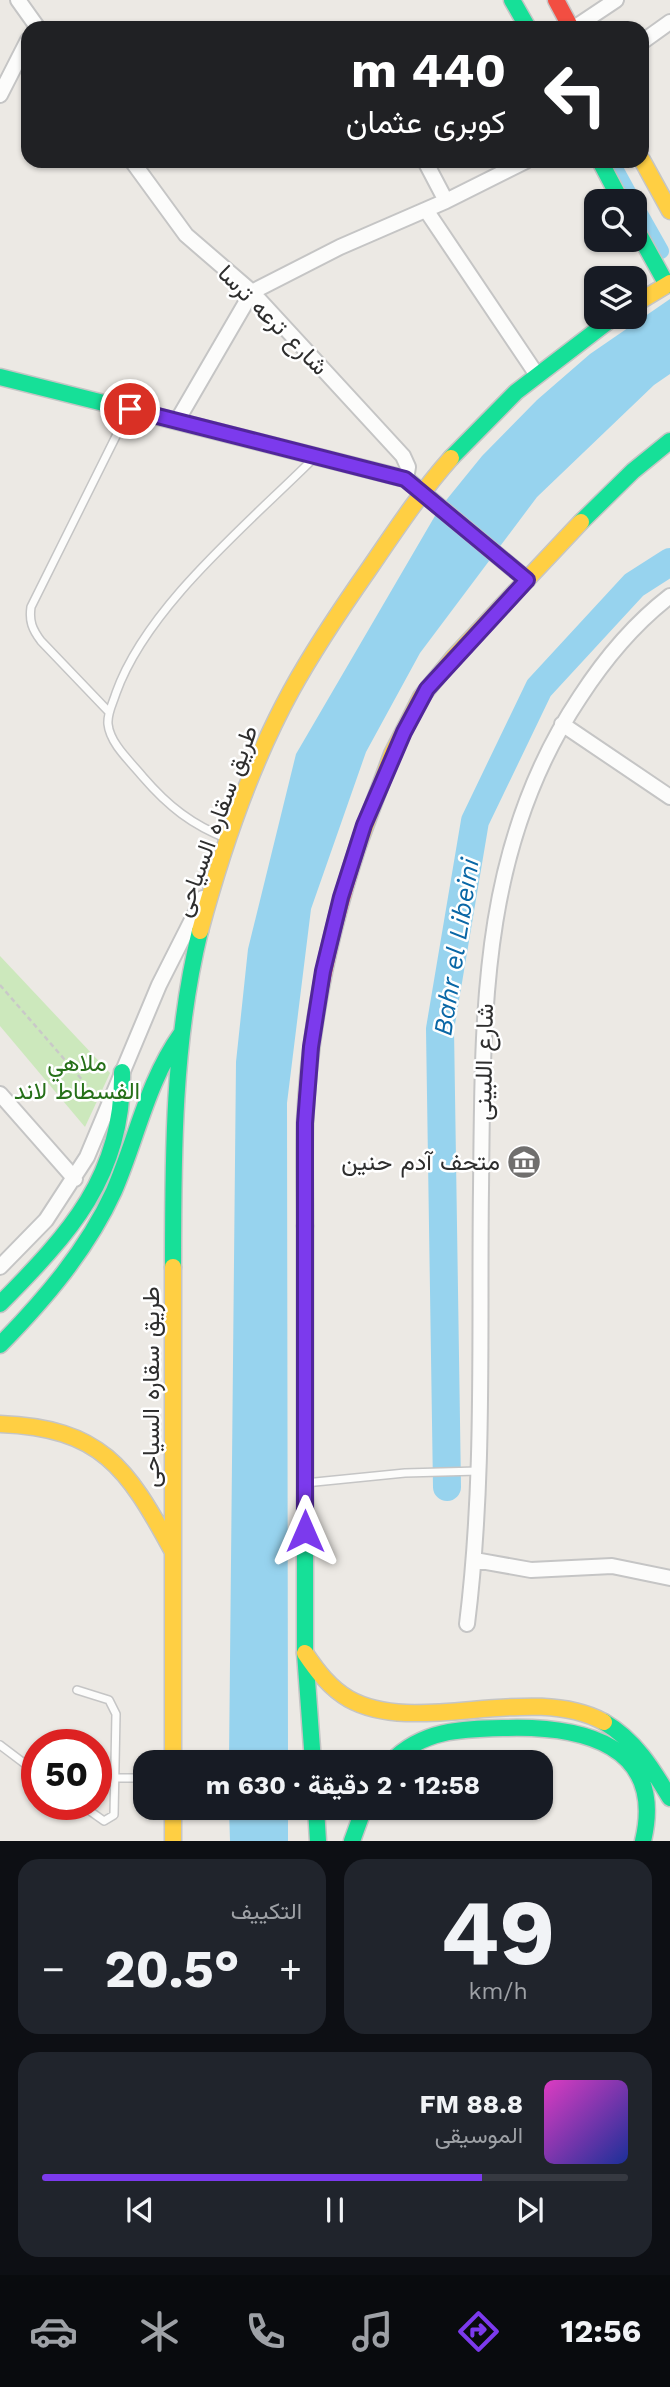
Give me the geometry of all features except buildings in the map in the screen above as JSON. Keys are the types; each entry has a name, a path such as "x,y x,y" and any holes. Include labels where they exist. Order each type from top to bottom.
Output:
{"main road":[{"path":"512,0 524,21"},
{"path":"556,0 569,21"},
{"path":"604,168 615,189"},
{"path":"646,168 670,211"},
{"path":"647,248 668,284 647,297"},
{"name":"طريق سقاره السياحى","path":"173,1750 173,1155 181,1034 199,934 215,875 290,693 326,632 421,492 471,435 537,375 598,329"},
{"path":"0,377 405,479 521,575"},
{"path":"312,1750 305,1653 305,1123 311,1047 321,984 341,897 364,825 388,766 427,689 521,575 640,463 670,441"},
{"path":"0,1345 50,1292 100,1217 165,1061 181,1034"},
{"path":"0,1304 48,1252 107,1170 122,1122 122,1072"},
{"path":"0,1424 51,1427 97,1448 134,1483 174,1554"},
{"path":"305,1653 338,1692 378,1709 430,1712 552,1707 587,1713 610,1723 635,1741 657,1771 670,1798"},
{"path":"404,1750 428,1735 448,1731 571,1729 596,1735 626,1757 634,1766 645,1789 648,1814 643,1841"},
{"path":"173,1820 173,1841"},
{"path":"317,1820 318,1841"},
{"path":"352,1841 360,1820"}],"street":[{"path":"18,0 32,21"},
{"path":"584,21 616,0"},
{"path":"649,37 670,22"},
{"path":"0,95 21,54"},
{"name":"شارع ترعه ترسا","path":"137,168 186,235 252,292 403,456 408,467 405,479"},
{"path":"429,168 446,201"},
{"path":"177,421 252,292 340,247 446,201 512,168"},
{"path":"426,210 537,375"},
{"name":"شارع اللبينى","path":"467,1624 475,1560 471,1471 483,1007 499,888 514,831 535,776 562,724 592,679 626,637 669,599"},
{"path":"562,724 670,797"},
{"path":"0,1267 46,1220 75,1179 107,1111 173,953 215,875"},
{"path":"0,1094 75,1179"},
{"path":"475,1560 531,1570 612,1566 656,1572 670,1578"}],"lane":[{"path":"109,712 41,641 33,631 29,619 31,607 130,409"},
{"path":"228,839 191,822 162,798 118,747 108,724 109,712 129,663 165,609 316,457"},
{"path":"305,1483 405,1473 471,1471"},
{"path":"77,1690 109,1700 115,1708 112,1818"},
{"path":"0,1745 21,1761"},
{"path":"115,1778 133,1778"}],"path":[{"path":"0,985 61,1053 107,1111"}],"green space":[{"name":"ملاهي الفسطاط لاند","path":"0,956 110,1073 85,1127 0,1026"}],"water":[{"path":"670,299 670,374 654,385 537,497 420,653 366,752 311,909 287,1103 288,1750 229,1750 236,1062 248,949 296,754 439,509 482,456 537,400 590,354 626,329 647,329 647,315"},
{"path":"229,1820 288,1820 288,1841 230,1841"}],"waterway":[{"path":"615,168 626,189"},
{"path":"647,226 661,251"},
{"name":"Bahr el Libeini","path":"447,1487 440,1029 475,821 539,688 634,585 670,562"}],"traffic: fast":[{"path":"512,0 524,21"},
{"path":"604,168 615,189"},
{"path":"647,249 667,285"},
{"path":"451,458 516,392 598,329"},
{"path":"0,377 406,479 527,580"},
{"path":"581,522 633,471 670,441"},
{"path":"173,1267 176,1098 184,1014 200,931"},
{"path":"0,1345 49,1292 78,1254 103,1213 122,1171 159,1071 181,1034"},
{"path":"0,1304 48,1253 88,1201 113,1142 120,1109 122,1072"},
{"path":"305,1226 305,1653 312,1750"},
{"path":"604,1722 634,1746 670,1798"},
{"path":"405,1750 430,1737 459,1730 534,1728 588,1737 611,1747 630,1762 642,1782 647,1808 643,1841"},
{"path":"317,1820 318,1841"},
{"path":"352,1841 360,1820"}],"traffic: slow":[{"path":"646,168 670,211"},
{"path":"647,297 670,283"},
{"path":"200,931 238,808 276,719 318,644 418,498 451,458"},
{"path":"359,843 392,754 421,697 453,658 581,522"},
{"path":"173,1267 173,1750"},
{"path":"0,1424 35,1427 63,1434 87,1444 107,1457 140,1496 172,1550"},
{"path":"305,1653 319,1673 336,1690 349,1699 376,1709 407,1713 542,1707 575,1711 604,1722"},
{"path":"173,1820 173,1841"}],"traffic: jam":[{"path":"556,0 567,21"},
{"path":"305,1226 305,1123 311,1052 330,946 359,843"}],"place":[{"name":"متحف آدم حنين","path":"524,1162"}],"route":[{"path":"130,409 405,479 527,580 427,689 404,732 364,825 341,897 323,971 311,1047 305,1123 305,1531"}]}
